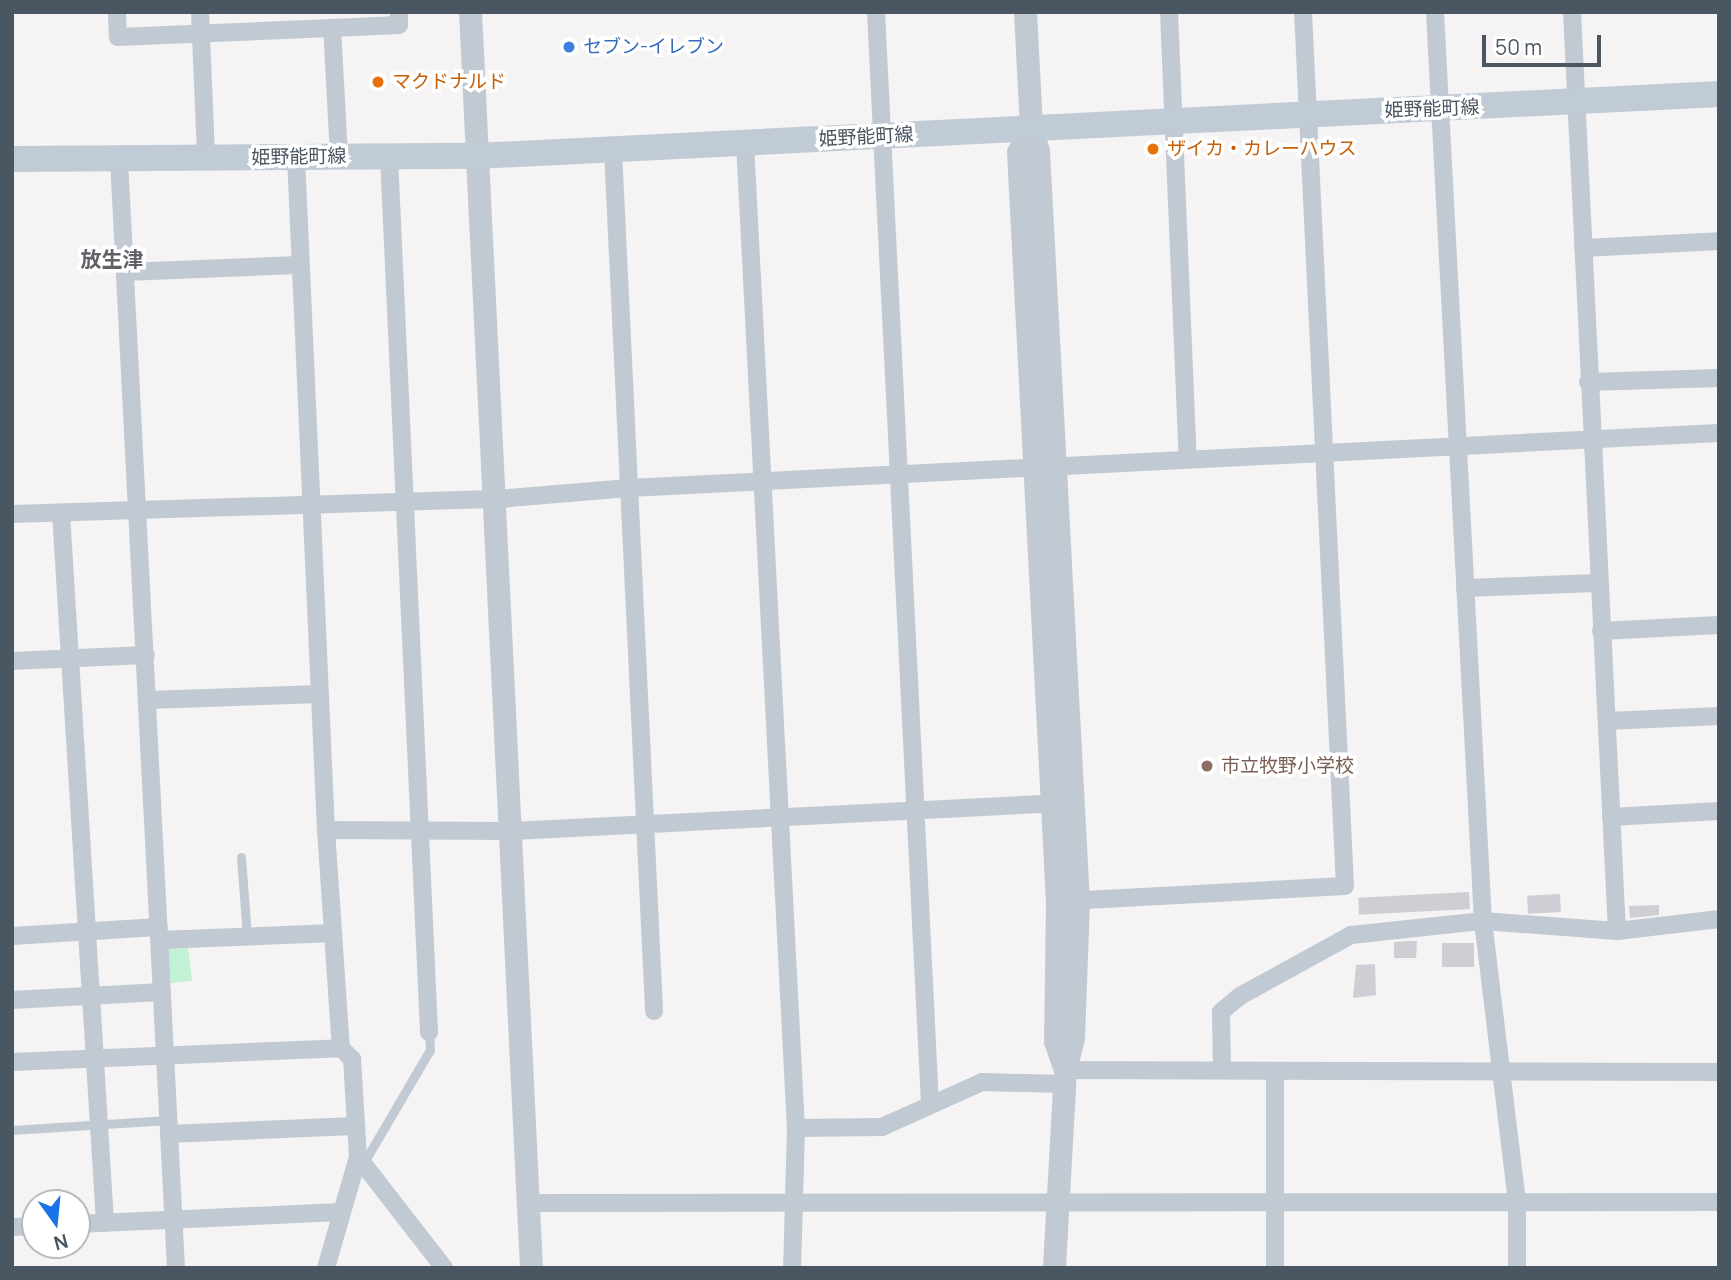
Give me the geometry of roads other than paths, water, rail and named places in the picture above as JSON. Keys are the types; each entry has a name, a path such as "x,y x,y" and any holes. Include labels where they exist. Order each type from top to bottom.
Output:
{"main road":[{"name":"姫野能町線","path":"12,159 477,156 1719,94"}],"street":[{"path":"117,12 118,37 399,25 399,12"},
{"path":"200,12 206,158"},
{"path":"470,12 513,831 531,1268"},
{"path":"876,12 930,1104"},
{"path":"1025,12 1031,128 1038,151 1045,468 1073,1038 1065,1077 1061,1201 1054,1268"},
{"path":"1169,12 1188,460"},
{"path":"1067,901 1345,886 1303,12"},
{"path":"1435,12 1483,921 1517,1203 1517,1268"},
{"path":"1572,12 1590,439 1617,931"},
{"path":"332,28 339,156"},
{"path":"745,143 796,1128 792,1268"},
{"path":"613,150 654,1011"},
{"path":"296,157 298,265 326,830 341,1048 352,1059 354,1126 360,1160 444,1268"},
{"path":"389,157 429,1032"},
{"path":"119,159 176,1268"},
{"path":"1583,248 1719,241"},
{"path":"126,272 298,265"},
{"path":"1588,382 1719,378"},
{"path":"12,514 494,499 629,488 1719,433"},
{"path":"61,513 105,1223"},
{"path":"1465,588 1598,583"},
{"path":"1601,631 1719,625"},
{"path":"12,662 146,655"},
{"path":"148,700 320,694"},
{"path":"1606,721 1719,716"},
{"path":"326,830 513,831 1062,803"},
{"path":"1611,817 1719,811"},
{"path":"1222,1070 1221,1012 1240,996 1351,935 1483,921 1617,931 1719,919"},
{"path":"12,936 87,932 247,937 333,933"},
{"path":"12,1000 162,992"},
{"path":"12,1062 341,1048"},
{"path":"796,1128 882,1127 982,1082 1222,1070 1275,1072 1500,1068 1719,1072"},
{"path":"1275,1072 1275,1268"},
{"path":"169,1127 354,1126"},
{"path":"326,1268 340,1212 360,1160"},
{"path":"528,1203 1719,1202"},
{"path":"91,1224 340,1212"}],"lane":[{"path":"241,857 247,937"},
{"path":"360,1160 430,1050 429,1032"},
{"path":"12,1130 99,1124 169,1127"}],"place":[{"name":"セブン-イレブン","path":"569,47"},
{"name":"マクドナルド","path":"378,82"},
{"name":"ザイカ・カレーハウス","path":"1153,149"},
{"name":"市立牧野小学校","path":"1207,766"}],"district":[{"name":"放生津","path":"112,259"}]}
